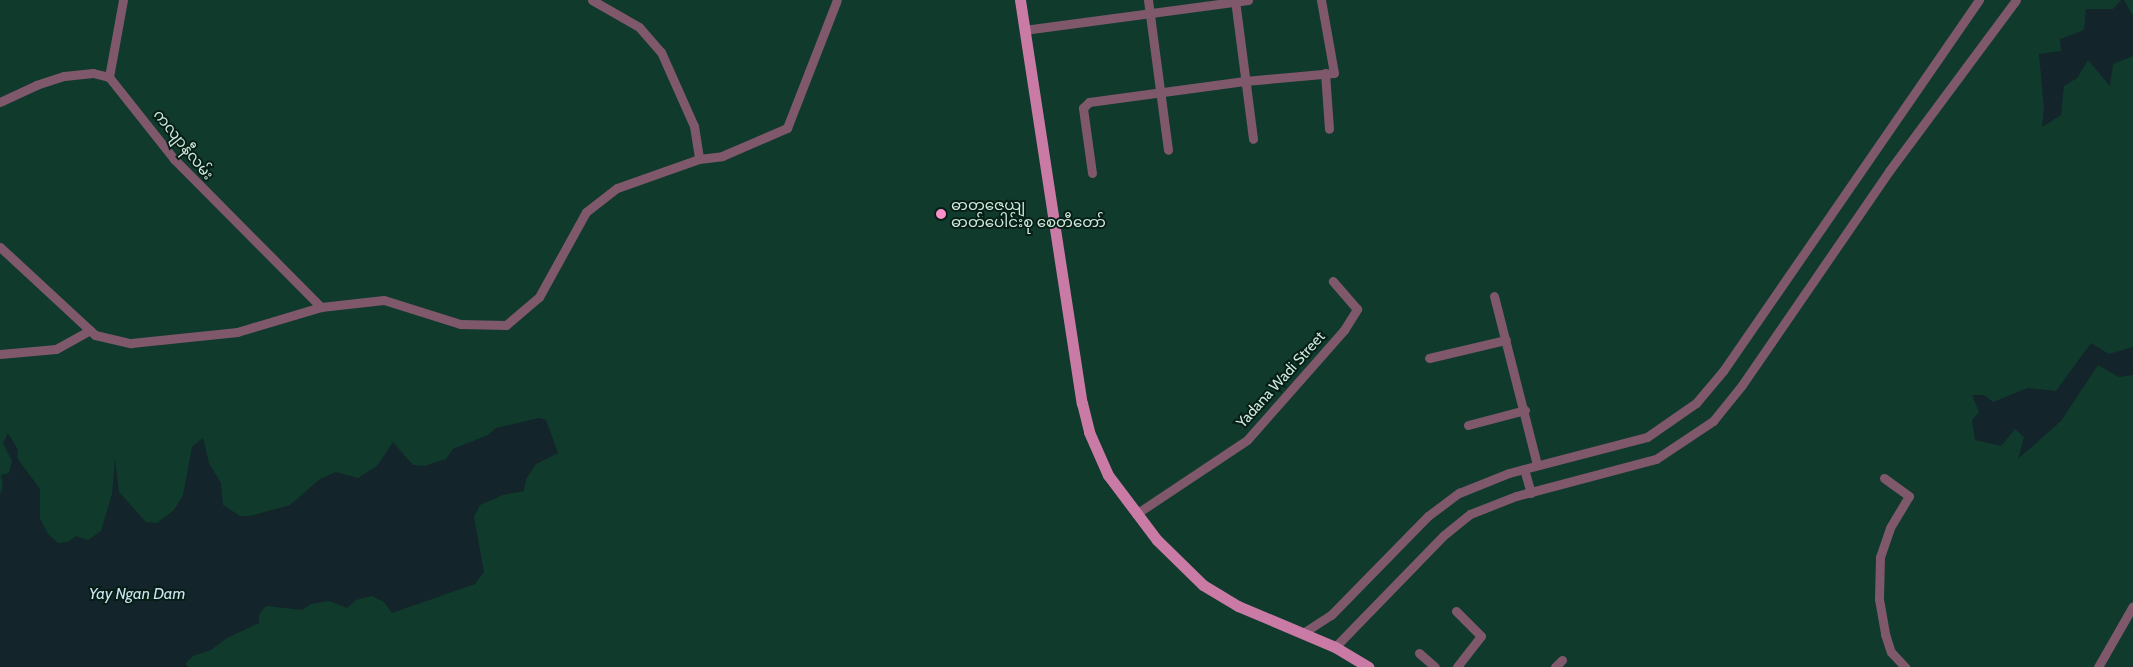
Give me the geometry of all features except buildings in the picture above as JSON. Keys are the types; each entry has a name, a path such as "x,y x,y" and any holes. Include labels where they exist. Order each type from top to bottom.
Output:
{"main road":[{"path":"1020,0 1082,403 1090,432 1108,475 1136,514 1179,564 1210,590 1238,606 1335,647 1368,667"}],"street":[{"path":"0,102 36,85 64,76 93,73 109,77 123,0"},
{"path":"592,0 639,27 661,52 694,126 699,160"},
{"path":"0,247 95,334 131,343 237,332 322,307 384,300 460,324 506,325 539,297 586,212 617,188 699,160 722,156 787,128 837,0"},
{"path":"1148,0 1168,150"},
{"path":"1024,30 1248,0"},
{"path":"1092,173 1083,108 1086,104 1246,81 1334,73 1321,0"},
{"path":"1303,633 1330,615 1428,516 1459,493 1524,469 1646,436 1696,403 1723,371 1979,0"},
{"path":"1335,647 1444,534 1470,514 1530,493 1656,458 1713,420 1742,386 1889,171 2016,0"},
{"path":"1235,1 1253,140"},
{"path":"1324,74 1329,129"},
{"name":"ကလျာနီလမ်း","path":"109,77 174,159 322,307"},
{"name":"Yadana Wadi Street","path":"1136,514 1247,440 1344,330 1357,309 1333,281"},
{"path":"1494,296 1525,410 1537,466"},
{"path":"0,354 56,349 90,330"},
{"path":"1429,358 1506,340"},
{"path":"1468,424 1525,410"},
{"path":"1524,469 1530,493"},
{"path":"1884,478 1910,496 1890,528 1880,557 1878,599 1885,634 1891,652 1904,667"},
{"path":"2098,667 2133,606"},
{"path":"1456,611 1481,636 1462,665"},
{"path":"1419,653 1435,667"},
{"path":"1555,667 1562,660"}],"water":[{"path":"2121,0 2124,0 2133,16 2133,56 2113,64 2110,86 2088,60 2077,78 2064,86 2061,115 2042,127 2044,108 2039,54 2061,51 2060,39 2084,30 2086,9 2113,9"},
{"path":"2091,343 2109,354 2133,347 2133,375 2119,377 2098,365 2061,421 2018,459 2024,437 2015,429 2001,446 1975,440 1972,420 1979,412 1972,395 1984,395 1993,402 2028,388 2056,391"},
{"name":"Yay Ngan Dam","path":"539,418 546,420 558,453 536,464 526,479 524,491 503,495 480,505 474,517 484,572 475,584 392,613 384,602 372,596 356,600 347,608 329,601 311,604 302,610 266,606 259,615 259,623 227,638 211,650 193,656 185,664 189,667 0,667 0,495 3,486 1,475 9,473 12,461 3,443 8,433 18,450 17,458 40,489 40,519 48,534 58,543 68,542 76,536 88,540 101,531 112,494 115,459 119,492 146,522 157,523 174,510 183,495 192,447 203,438 209,463 221,483 223,505 240,516 250,516 290,505 320,479 336,472 358,478 377,466 393,442 413,465 424,466 446,459 453,449 488,435 496,428"}],"place":[{"name":"ဓာတုဇေယျ ဓာတ်ပေါင်းစု စေတီတော်","path":"941,214"}]}
